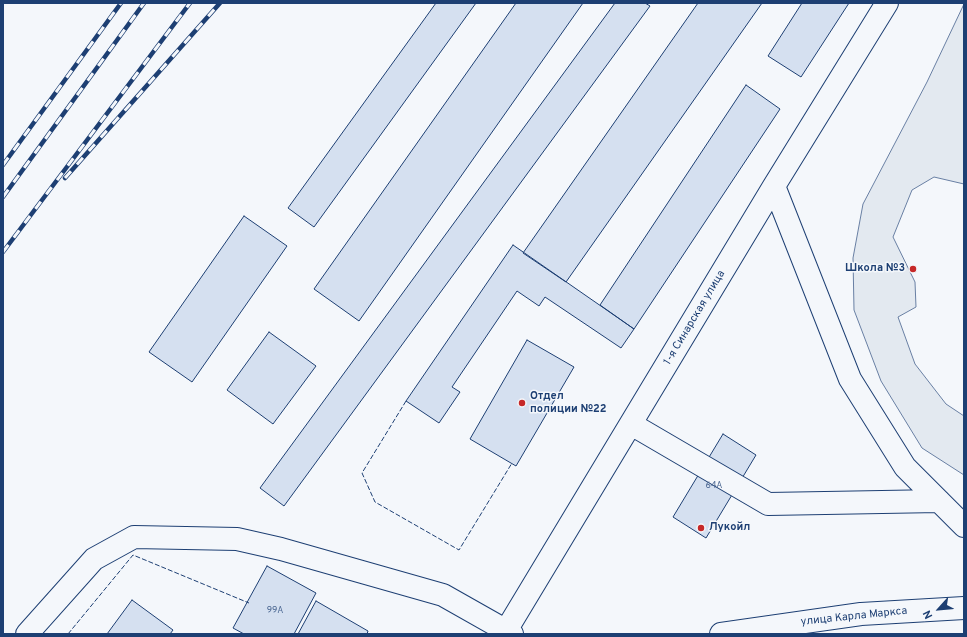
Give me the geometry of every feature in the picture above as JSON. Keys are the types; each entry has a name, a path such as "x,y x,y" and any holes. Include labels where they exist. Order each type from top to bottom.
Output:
{"street":[{"name":"1-я Синарская улица","path":"508,633 774,186 887,3"},
{"path":"774,186 850,379 905,467 964,526"},
{"path":"631,424 768,504 938,501"},
{"path":"28,634 94,559 134,537 237,540 281,550 443,595 508,633"},
{"name":"улица Карла Маркса","path":"721,634 861,614 964,608"}],"shaded area":[{"path":"964,4 964,184 934,177 912,190 893,237 915,282 916,307 898,317 915,364 946,404 964,416 964,475 922,448 881,381 854,310 853,258 863,204 927,82"}],"building":[{"path":"436,3 476,3 314,227 288,208"},
{"path":"516,3 583,3 359,321 314,289"},
{"path":"615,3 645,3 650,6 284,506 260,488"},
{"path":"698,3 762,3 566,282 523,253"},
{"path":"802,3 849,3 801,77 768,56"},
{"path":"746,85 780,109 634,329 600,305"},
{"path":"244,216 287,246 192,382 149,352"},
{"path":"513,245 634,329 621,348 545,297 539,306 517,291 452,387 460,392 439,423 406,401"},
{"path":"269,332 316,366 273,424 227,390"},
{"name":"Отдел полиции №22","path":"527,340 574,367 516,466 470,439"},
{"path":"723,434 756,455 706,538 673,517"},
{"path":"267,566 316,593 294,634 244,634 233,628"},
{"path":"132,600 173,630 170,634 107,634"},
{"path":"316,601 368,631 367,634 298,634"}],"railway":[{"path":"3,165 121,3"},
{"path":"3,197 144,3"},
{"path":"3,252 190,3"},
{"path":"65,178 220,3"}],"fence":[{"path":"406,401 362,473 375,502 459,550 512,463"},
{"path":"68,634 133,555 249,603"}],"place":[{"name":"Школа №3","path":"913,269"},
{"name":"Отдел полиции №22","path":"522,403"},
{"name":"Лукойл","path":"701,528"}]}
